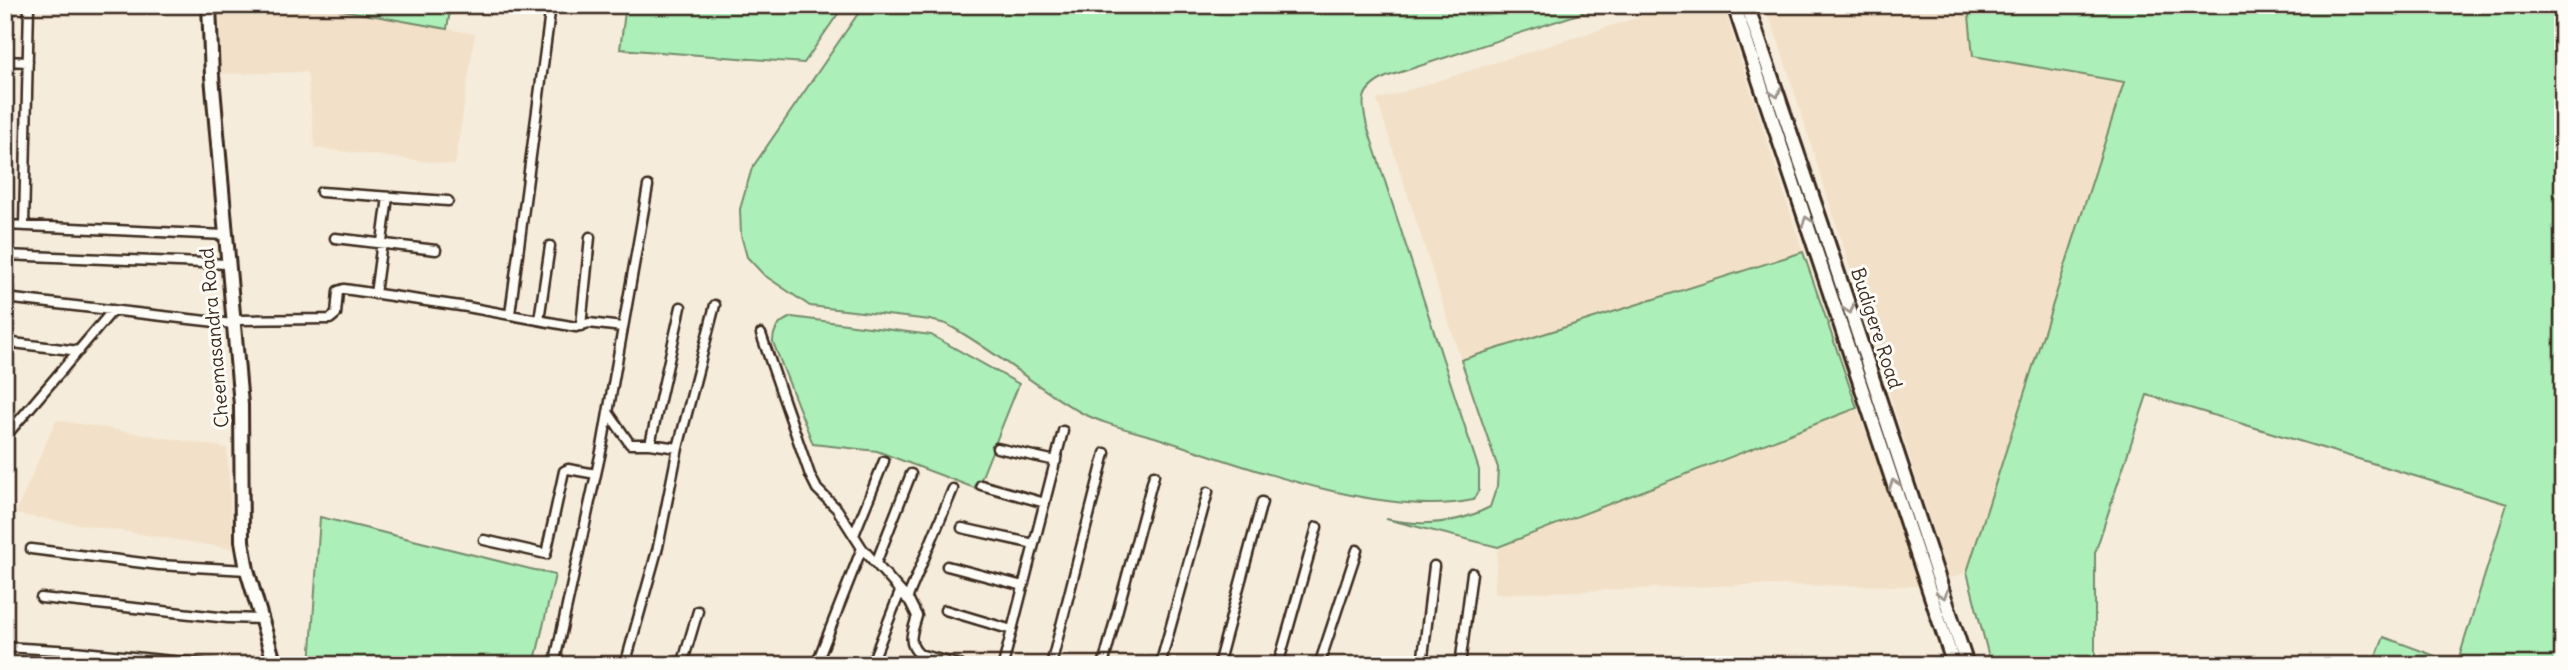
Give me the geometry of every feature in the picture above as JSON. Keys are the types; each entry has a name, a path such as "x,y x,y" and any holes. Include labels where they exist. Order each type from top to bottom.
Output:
{"main road":[{"name":"Cheemasandra Road","path":"209,5 212,76 241,405 242,541 247,570 274,662"},
{"name":"Budigere Road","path":"1734,5 1954,665"},
{"name":"Budigere Road","path":"1747,5 1967,665"}],"street":[{"path":"24,226 29,5"},
{"path":"510,314 551,5"},
{"path":"5,61 28,62"},
{"path":"554,665 596,474 648,186"},
{"path":"321,192 448,201"},
{"path":"375,294 388,197"},
{"path":"5,225 225,235"},
{"path":"581,326 590,237"},
{"path":"335,238 436,250"},
{"path":"539,320 550,246"},
{"path":"5,255 228,264"},
{"path":"5,298 233,322 330,319 336,314 338,291 344,289 581,326 589,323 622,327"},
{"path":"625,665 659,547 678,448 715,305"},
{"path":"650,444 681,307"},
{"path":"5,438 9,427 113,310"},
{"path":"761,334 817,489 837,509 862,548 903,595 917,616 911,640 915,650 919,654 960,665"},
{"path":"5,342 79,351"},
{"path":"608,412 630,444 678,448"},
{"path":"1003,665 1063,431"},
{"path":"997,448 1056,461"},
{"path":"1051,665 1105,453"},
{"path":"854,535 884,461"},
{"path":"485,540 546,554 564,471 568,469 596,474"},
{"path":"876,563 911,474"},
{"path":"1103,665 1154,475"},
{"path":"981,485 1045,503"},
{"path":"871,665 953,489"},
{"path":"1160,665 1208,492"},
{"path":"1218,665 1262,502"},
{"path":"1278,665 1317,527"},
{"path":"962,528 1034,544"},
{"path":"816,665 862,548"},
{"path":"31,549 159,565 247,570"},
{"path":"1319,665 1357,550"},
{"path":"947,566 1023,586"},
{"path":"1422,665 1434,566"},
{"path":"1460,665 1472,573"},
{"path":"41,598 228,618 261,619"},
{"path":"945,610 1012,630"},
{"path":"682,665 698,611"},
{"path":"5,647 211,665"},
{"path":"245,665 274,662"}],"shaded area":[{"path":"218,5 315,5 475,34 455,165 315,148 307,72 221,74"},
{"path":"1677,5 1723,5 1803,252 1461,360 1377,100"},
{"path":"1764,5 1968,5 1973,56 2125,82 1967,572 1948,579 1778,40"},
{"path":"1857,408 1904,532 1907,531 1918,586 1746,585 1494,594 1498,547"},
{"path":"56,420 227,448 233,549 15,514"}],"green space":[{"path":"315,5 451,5 447,29"},
{"path":"626,5 844,5 804,63 620,49"},
{"path":"864,5 1606,5 1386,77 1371,86 1364,96 1367,126 1479,470 1479,490 1473,500 1438,504 1358,496 1274,476 1110,424 1090,417 1063,402 946,324 810,306 764,275 747,257 741,235 740,209 752,168"},
{"path":"1968,5 2563,5 2563,665 2373,665 2384,637 2457,664 2507,504 2147,395 2095,553 2095,660 2081,665 1991,665 1967,572 2124,82 1973,56"},
{"path":"1803,252 1857,408 1498,547 1386,519 1413,523 1440,522 1465,517 1490,507 1497,486 1498,468 1461,360"},
{"path":"792,317 931,335 1019,384 977,489 877,451 813,444 773,342 778,326"},
{"path":"320,517 555,575 534,665 310,665"}]}
